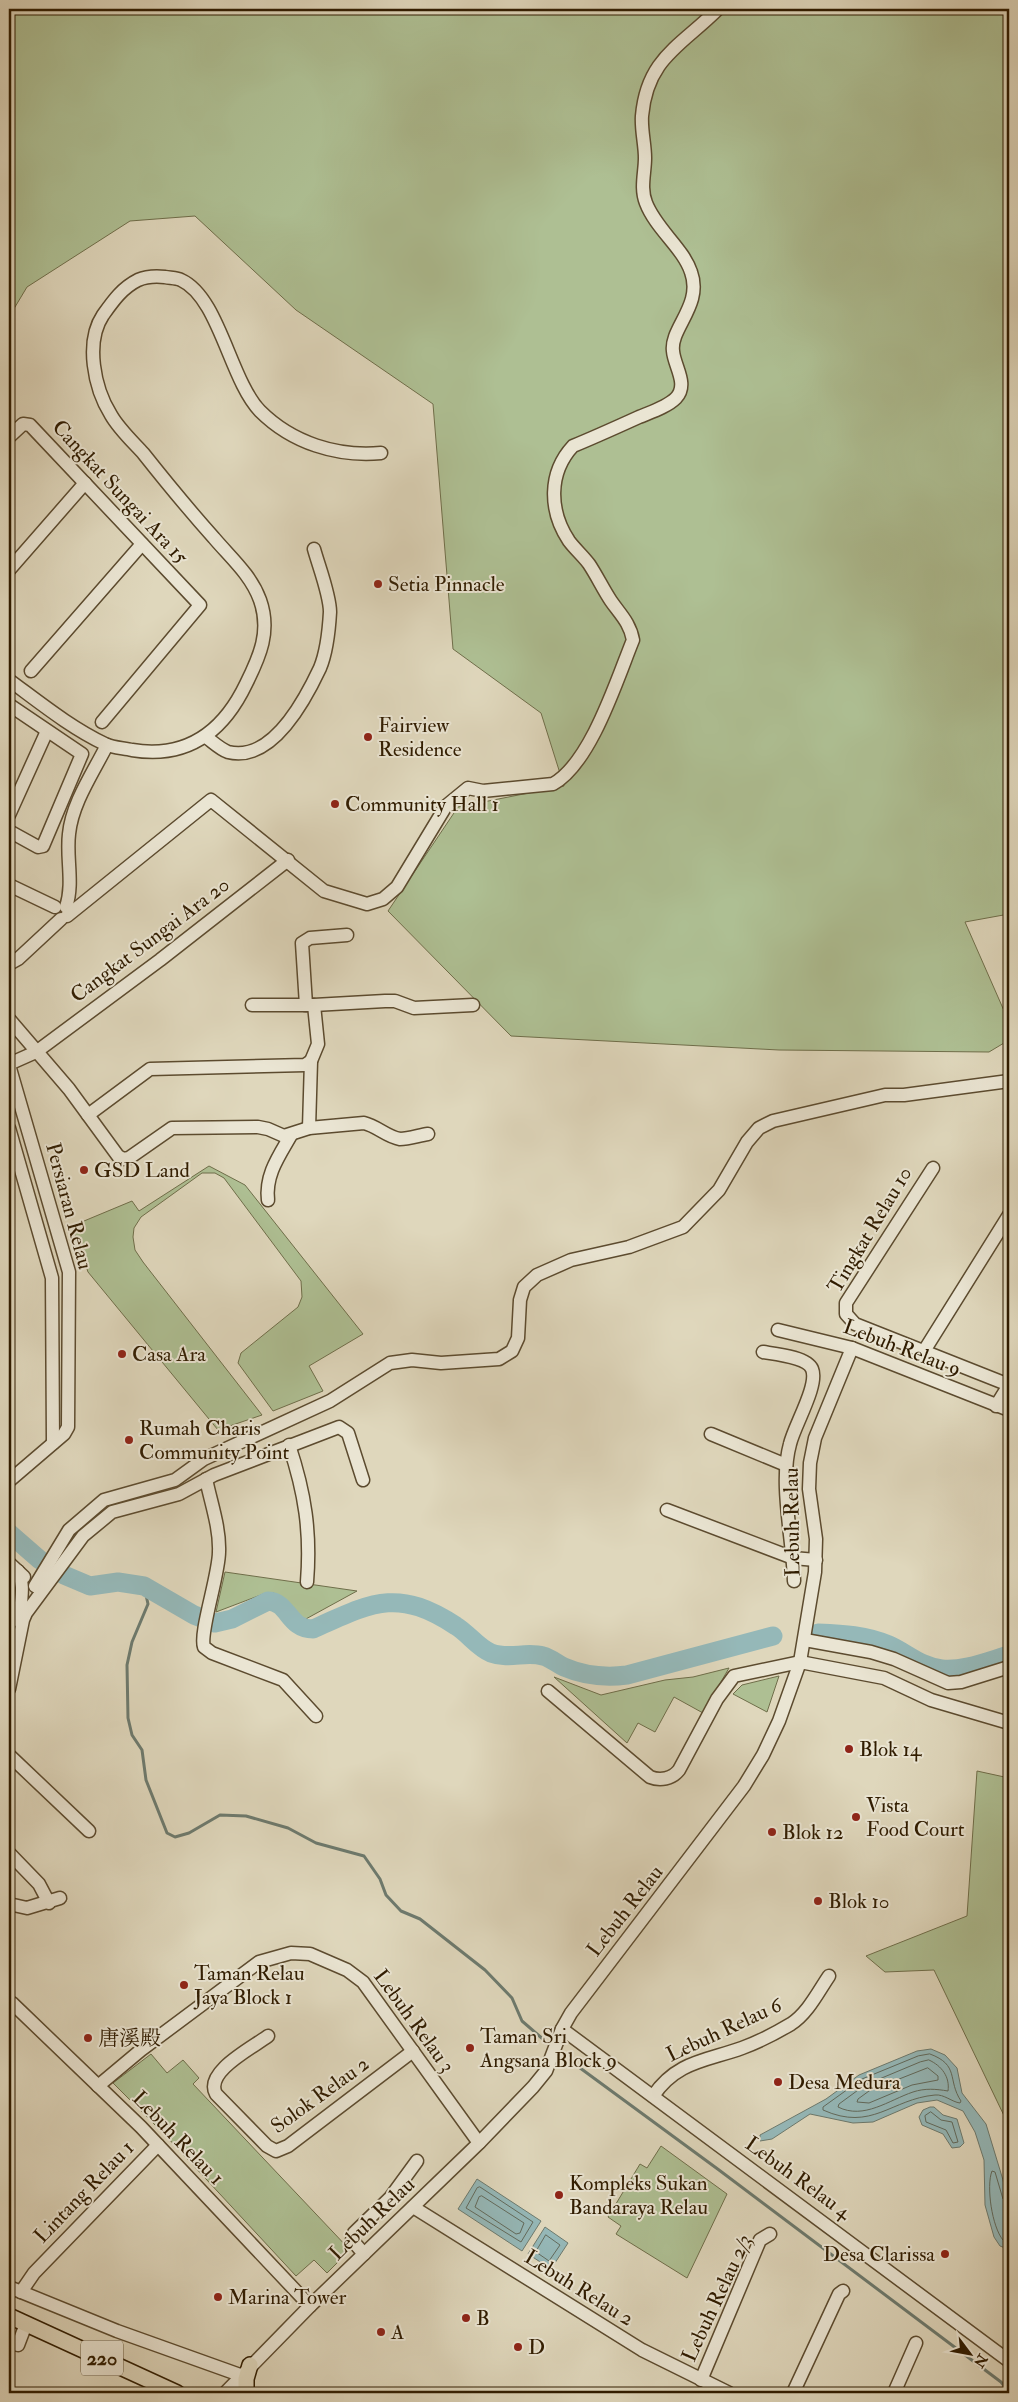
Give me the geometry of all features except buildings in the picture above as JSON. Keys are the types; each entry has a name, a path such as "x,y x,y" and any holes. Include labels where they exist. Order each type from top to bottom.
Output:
{"main road":[{"name":"220","path":"9,2316 177,2393"},
{"path":"245,2370 246,2393"}],"street":[{"path":"9,964 18,959 62,912 211,800 288,860 324,891 367,904 383,899 397,887 446,806 468,788 483,791 553,784 563,778 574,766 591,740 634,640 632,629 610,600 588,563 569,540 557,516 554,483 557,469 563,457 573,446 661,407 676,398 681,390 682,381 672,351 674,341 686,317 694,292 692,273 683,257 662,233 646,202 643,186 645,158 642,119 649,80 657,67 688,35 718,9"},
{"path":"9,680 55,714 107,745 148,752 172,751 206,737 225,718 242,693 262,651 266,624 259,598 244,570 215,540 110,415 95,377 93,342 100,320 117,295 138,280 158,276 182,280 198,295 216,323 239,381 259,410 285,432 324,448 359,455 381,453"},
{"name":"Cangkat Sungai Ara 15","path":"9,437 16,428 23,424 30,425 200,605 102,722"},
{"path":"9,570 84,483"},
{"path":"31,671 142,544"},
{"path":"206,737 222,750 230,752 253,750 268,744 281,733 303,698 320,667 327,642 330,610 314,549"},
{"path":"9,831 41,848 82,754 12,706"},
{"path":"9,815 47,731"},
{"path":"62,912 70,892 68,860 71,817 107,745"},
{"name":"Cangkat Sungai Ara 20","path":"9,1065 36,1052 160,960 288,860"},
{"path":"9,886 62,912"},
{"path":"309,1128 311,1061 318,1044 310,1005 302,943 310,938 346,936"},
{"path":"252,1005 310,1005 385,1001 396,1002 414,1008 472,1006"},
{"path":"9,1020 69,1088 118,1156 123,1159 129,1158 172,1128 258,1127 284,1136 309,1128 364,1123 372,1125 390,1136 402,1139 428,1134"},
{"path":"88,1116 150,1069 305,1065 311,1061"},
{"name":"Persiaran Relau","path":"9,1065 69,1272 70,1422 64,1434 9,1481"},
{"path":"9,1689 21,1629 26,1613 38,1589 69,1530 104,1500 175,1480 204,1459 330,1401 390,1363 412,1360 442,1363 500,1359 512,1351 518,1338 520,1300 524,1287 537,1275 571,1260 629,1247 683,1227 719,1190 747,1142 759,1128 773,1121 885,1095 904,1095 1009,1081"},
{"name":"Persiaran Relau","path":"9,1128 52,1278 53,1443"},
{"path":"268,1200 266,1187 271,1171 291,1135"},
{"name":"Tingkat Relau 10","path":"924,1351 855,1324 846,1314 846,1303 933,1168"},
{"path":"996,1406 1009,1385 924,1351 1009,1215"},
{"name":"Lebuh Relau 9","path":"778,1330 852,1348 1009,1410"},
{"name":"Lebuh Relau","path":"225,2393 245,2370 479,2143 533,2088 546,2070 562,2029 582,1997 744,1786 763,1755 779,1721 800,1662 805,1640 816,1560 809,1490 810,1463 815,1438 852,1348"},
{"path":"763,1352 804,1362 812,1370 814,1380 789,1445 786,1465 794,1581"},
{"path":"38,1589 78,1542 105,1516 117,1509 180,1494 206,1479 334,1428 343,1428 350,1436 363,1480"},
{"path":"711,1434 786,1465"},
{"path":"289,1445 305,1502 308,1532 307,1582"},
{"path":"206,1479 217,1525 220,1551 216,1582 202,1642 208,1650 283,1680 316,1716"},
{"path":"667,1510 793,1558 816,1560"},
{"path":"13,1567 38,1589"},
{"path":"13,1567 23,1586 20,1610 21,1629"},
{"path":"805,1640 870,1652 894,1659 948,1683 961,1682 1009,1667"},
{"path":"548,1691 650,1777 658,1780 679,1770 717,1699 734,1676 800,1662 884,1678 931,1700 1009,1723"},
{"path":"9,1754 89,1832"},
{"path":"9,1853 54,1900 27,1908 9,1904"},
{"name":"Lebuh Relau 3","path":"98,2086 141,2050 259,1962 291,1953 320,1957 356,1975 385,2011 479,2143"},
{"name":"Lebuh Relau 6","path":"653,2096 660,2086 680,2069 742,2048 791,2024 807,2008 829,1976"},
{"name":"Lebuh Relau 1","path":"12,2003 158,2145 310,2306"},
{"name":"Lebuh Relau 4","path":"562,2029 1009,2361"},
{"name":"Solok Relau 2","path":"268,2036 218,2072 214,2084 216,2094 267,2146 276,2150 288,2146 413,2052"},
{"name":"Lintang Relau 1","path":"15,2289 34,2273 158,2145"},
{"path":"364,2254 352,2240 354,2233 390,2198 417,2161"},
{"name":"Lebuh Relau 2","path":"413,2207 642,2350 729,2393"},
{"name":"Lebuh Relau 2/3","path":"701,2380 760,2240 770,2234"},
{"path":"15,2289 117,2331 245,2370"},
{"path":"793,2393 839,2294 843,2291"},
{"path":"13,2343 26,2324"},
{"path":"894,2393 916,2343"}],"green space":[{"path":"9,9 1009,9 1009,914 965,922 1009,1022 1009,1040 989,1052 779,1050 511,1036 388,911 458,807 564,786 541,713 453,649 433,404 296,310 195,216 130,221 27,287 9,317"},
{"path":"209,1166 245,1185 363,1334 309,1366 323,1391 273,1411 238,1363 241,1353 298,1307 302,1297 301,1281 224,1178 215,1173 202,1173 141,1217 134,1228 133,1237 135,1250 143,1262 262,1415 218,1430 88,1272 72,1226 132,1201 139,1211"},
{"path":"225,1572 357,1591 304,1620 274,1593 266,1593 216,1612"},
{"path":"729,1668 703,1713 674,1697 655,1732 638,1723 627,1743 554,1677 601,1695"},
{"path":"779,1676 767,1712 733,1694 742,1685"},
{"path":"977,1771 1009,1778 1009,2126 934,1970 885,1972 866,1956 967,1916"},
{"path":"151,2054 167,2073 183,2060 199,2078 193,2084 350,2250 327,2273 314,2260 296,2276 167,2137 113,2083"},
{"path":"661,2146 727,2194 687,2278 616,2234 621,2226 608,2217 640,2164 647,2168"}],"water":[{"path":"931,2049 945,2055 957,2068 962,2093 986,2124 1003,2180 1009,2208 1009,2242 1005,2248 1000,2246 994,2237 985,2205 984,2160 975,2132 963,2111 937,2100 917,2103 873,2122 853,2123 810,2114 772,2139 760,2141 760,2135 826,2099 859,2075 917,2051"},
{"path":"934,2107 943,2115 957,2119 964,2143 960,2147 952,2148 943,2134 922,2125 919,2117 923,2110"},
{"path":"477,2179 541,2221 522,2251 458,2209"},
{"path":"545,2227 568,2243 551,2269 528,2254"}],"waterway":[{"path":"9,1533 40,1560"},
{"path":"64,1575 90,1586 118,1582 144,1586 194,1615 215,1623 232,1619 268,1601 275,1602 298,1625 313,1629 368,1606 384,1603 417,1606 461,1629 481,1647 491,1653 505,1656 530,1654 543,1656 561,1666 595,1676 627,1675 773,1636"},
{"path":"144,1586 148,1604 132,1642 127,1665 128,1718 132,1735 142,1750 146,1780 167,1833 175,1837 189,1833 220,1815 246,1816 288,1828 316,1843 364,1856 380,1879 386,1895 401,1911 420,1919 485,1970 512,1998 522,2021 544,2040"},
{"path":"818,1633 872,1639 896,1648 927,1666 942,1669 967,1667 1009,1655"},
{"path":"576,2065 1001,2382 1009,2392"}],"place":[{"name":"Setia Pinnacle","path":"378,584"},
{"name":"Fairview Residence","path":"368,737"},
{"name":"Community Hall 1","path":"335,804"},
{"name":"GSD Land","path":"84,1170"},
{"name":"Casa Ara","path":"122,1354"},
{"name":"Rumah Charis Community Point","path":"129,1440"},
{"name":"Blok 14","path":"849,1749"},
{"name":"Vista Food Court","path":"856,1817"},
{"name":"Blok 12","path":"772,1832"},
{"name":"Blok 10","path":"818,1901"},
{"name":"Taman Relau Jaya Block 1","path":"184,1985"},
{"name":"唐溪殿","path":"88,2038"},
{"name":"Taman Sri Angsana Block 9","path":"470,2048"},
{"name":"Desa Medura","path":"778,2082"},
{"name":"Kompleks Sukan Bandaraya Relau","path":"559,2195"},
{"name":"Desa Clarissa","path":"945,2254"},
{"name":"Marina Tower","path":"218,2297"},
{"name":"B","path":"466,2318"},
{"name":"A","path":"381,2332"},
{"name":"D","path":"518,2347"}]}
